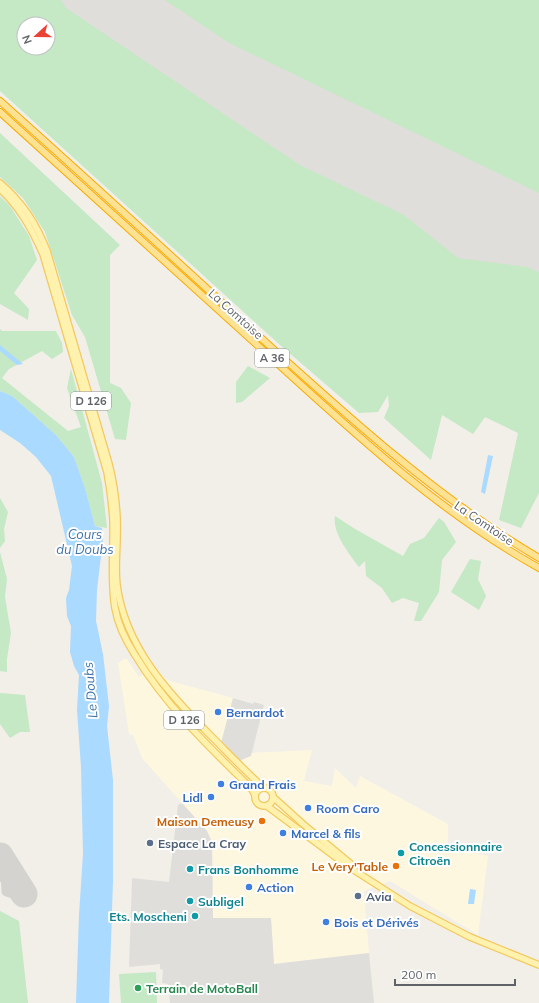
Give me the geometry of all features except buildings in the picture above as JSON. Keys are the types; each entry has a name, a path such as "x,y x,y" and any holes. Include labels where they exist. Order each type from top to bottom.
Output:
{"highway":[{"name":"La Comtoise","path":"0,101 362,428 430,484 487,526 539,558"},
{"name":"La Comtoise","path":"0,113 351,429 416,484 484,534 539,568"}],"main road":[{"name":"D 126","path":"0,183 24,208 41,235 107,457 115,487 117,506 116,583 120,604 131,635 154,673 181,706 264,788"},
{"name":"D 126","path":"0,190 11,199 25,218 43,254 105,465 111,494 113,520 112,589 115,610 124,636 145,672 157,689 176,711 251,788 255,795"},
{"path":"491,946 408,902 359,870 303,824 273,796 270,790 264,788 257,791 255,795 258,804 267,806 274,810 308,838 380,888 441,923 470,937 491,946 539,965"},
{"path":"267,806 271,803 273,796"}],"shaded area":[{"path":"0,0 539,0 539,359 23,94"},
{"path":"126,658 139,677 154,665 167,680 233,698 221,743 250,756 251,753 312,750 304,781 332,786 335,768 356,788 360,776 448,824 448,845 488,856 478,935 390,881 364,891 369,953 274,964 271,918 213,918 212,842 207,831 142,758 133,735 129,734 118,663"},
{"path":"233,698 253,704 254,702 264,705 251,756 239,761 221,743"},
{"path":"182,803 207,831 212,842 213,918 271,918 274,964 369,953 374,1003 170,1003 168,984 162,983 163,970 160,969 160,964 129,967 132,878 169,882 178,805"}],"green space":[{"path":"0,0 61,0 66,8 300,165 404,215 458,258 527,267 539,272 539,493 521,528 499,520 518,433 485,417 473,434 442,415 431,460 384,418 389,406 388,395 378,412 359,413 280,345 0,91"},
{"path":"165,0 539,0 539,193 229,43"},
{"path":"0,133 120,245 110,255 110,383 121,388 131,403 126,440 115,439 85,337 72,315 45,232 23,198 0,177"},
{"path":"0,196 10,206 29,236 37,260 14,293 29,309 28,320 0,304"},
{"path":"0,329 2,331 56,331 62,343 63,352 52,359 42,351 9,369 2,378 68,431 81,427 67,388 71,369 102,483 107,528 95,526 85,488 74,457 56,435 12,396 0,391"},
{"path":"248,366 270,378 242,402 236,403 236,382"},
{"path":"0,498 8,512 4,529 5,541 0,548"},
{"path":"335,516 403,556 410,544 424,538 439,518 444,522 456,542 442,560 439,592 421,621 414,621 419,603 403,598 392,603 382,588 366,576 365,561 359,567 342,543 336,529"},
{"path":"0,552 7,579 5,597 11,633 7,659 7,672 0,671"},
{"path":"470,559 481,561 478,579 486,596 479,610 451,592"},
{"path":"0,693 25,695 30,732 20,732 10,738 0,724"},
{"path":"0,911 19,921 28,1003 0,1003"},
{"name":"Terrain de MotoBall","path":"156,972 157,1003 121,1003 119,974"}],"water":[{"path":"0,345 23,364 17,365 0,351"},
{"name":"Cours du Doubs","path":"0,391 12,396 56,435 74,457 85,488 95,526 102,528 103,539 97,590 96,621 103,654 109,706 107,726 113,780 113,880 109,1003 76,1003 83,854 81,767 77,710 79,675 74,666 70,652 71,626 67,616 66,598 69,590 72,566 51,476 36,457 20,443 0,430"},
{"path":"488,455 493,456 485,494 481,492"},
{"path":"470,889 476,890 474,904 468,904"}],"taxiway":[{"path":"6,866 7,891 13,893 17,892 21,885 18,878 13,877"}],"runway":[{"path":"0,856 24,894"}],"place":[{"name":"Bernardot","path":"218,712"},
{"name":"Grand Frais","path":"221,784"},
{"name":"Lidl","path":"211,797"},
{"name":"Room Caro","path":"308,808"},
{"name":"Maison Demeusy","path":"262,821"},
{"name":"Marcel & fils","path":"283,833"},
{"name":"Espace La Cray","path":"150,843"},
{"name":"Concessionnaire Citroën","path":"401,853"},
{"name":"Le Very'Table","path":"396,866"},
{"name":"Frans Bonhomme","path":"190,869"},
{"name":"Action","path":"249,887"},
{"name":"Avia","path":"358,896"},
{"name":"Subligel","path":"190,901"},
{"name":"Ets. Moscheni","path":"195,916"},
{"name":"Bois et Dérivés","path":"326,922"},
{"name":"Terrain de MotoBall","path":"138,988"}],"water label":[{"name":"Le Doubs","path":"90,690"}]}
